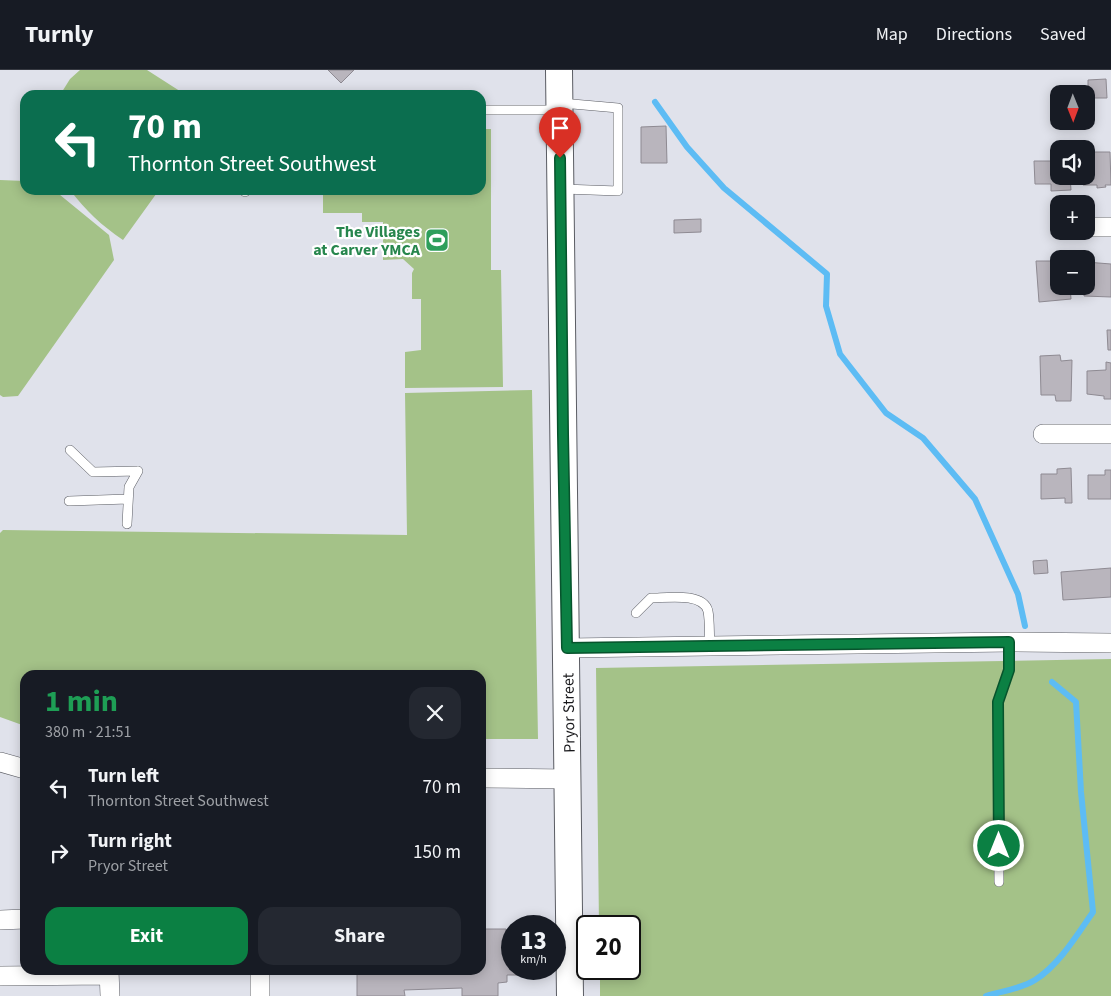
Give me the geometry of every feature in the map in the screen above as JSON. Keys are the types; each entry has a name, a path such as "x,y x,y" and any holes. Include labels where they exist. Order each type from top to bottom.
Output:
{"main road":[{"name":"Pryor Street","path":"559,70 570,996"}],"street":[{"path":"1095,227 1111,227"},
{"path":"1043,434 1111,434"},
{"path":"567,648 1009,642 1111,643"},
{"path":"0,762 20,768"},
{"path":"486,778 568,779"},
{"path":"0,920 20,919"},
{"path":"0,976 27,975"},
{"path":"109,975 110,996"},
{"path":"260,975 260,996"}],"lane":[{"path":"486,110 560,106 618,108 618,191 560,189"},
{"path":"70,450 93,472 138,471 129,487 127,524"},
{"path":"69,501 128,499"},
{"path":"636,612 651,598 693,598 702,602 708,610 710,646"},
{"path":"999,882 998,702 1009,670 1009,642"}],"green space":[{"path":"80,70 147,70 178,90 63,90 70,79"},
{"name":"The Villages at Carver YMCA","path":"486,129 491,129 491,270 501,270 503,387 405,388 405,352 421,350 421,299 412,299 412,273 414,269 403,259 383,260 383,222 362,222 362,213 323,213 323,195 486,195"},
{"path":"0,180 20,181 20,195 60,195 109,235 114,260 18,396 3,397 0,395"},
{"path":"74,195 155,195 123,240 82,205"},
{"path":"532,390 538,739 486,739 486,670 20,670 20,724 0,717 0,533 3,530 407,535 405,393"},
{"path":"1111,659 1111,996 600,996 600,980 641,980 641,915 599,915 596,668"}],"building":[{"path":"328,70 354,70 341,83"},
{"path":"1106,79 1107,98 1095,98 1095,85 1088,85 1088,80"},
{"path":"666,126 667,163 641,163 641,127"},
{"path":"1095,152 1110,152 1111,185 1097,188 1097,185 1095,185"},
{"path":"1034,161 1050,161 1050,184 1035,184"},
{"path":"1051,185 1071,185 1071,190 1051,191"},
{"path":"701,219 701,232 674,233 674,220"},
{"path":"1036,261 1050,261 1050,295 1071,295 1071,299 1039,302"},
{"path":"1095,263 1111,264 1111,297 1084,296 1095,295"},
{"path":"1107,330 1111,330 1111,350 1108,350"},
{"path":"1060,355 1061,361 1072,360 1071,401 1056,401 1055,395 1041,395 1040,356"},
{"path":"1106,362 1111,363 1111,399 1104,399 1104,396 1087,394 1087,371 1106,370"},
{"path":"1071,468 1072,503 1065,503 1065,498 1041,499 1041,474 1057,474 1057,469"},
{"path":"1105,470 1111,470 1111,499 1088,499 1088,475 1105,475"},
{"path":"1047,560 1048,573 1034,574 1033,561"},
{"path":"1111,568 1111,597 1063,600 1061,572"},
{"path":"486,929 501,929 501,980 507,980 507,982 498,983 498,996 462,996 462,988 404,990 405,996 357,996 357,975 486,975"}],"waterway":[{"path":"655,102 687,147 724,188 827,274 826,306 840,354 886,413 923,438 975,499 1018,594 1025,626"},
{"path":"986,996 1024,986 1044,974 1067,949 1093,912 1081,792 1076,702 1052,682"}],"place":[{"name":"The Villages at Carver YMCA","path":"437,240"}],"route":[{"path":"560,158 567,648 1009,642 1009,670 998,702 999,846"}]}
